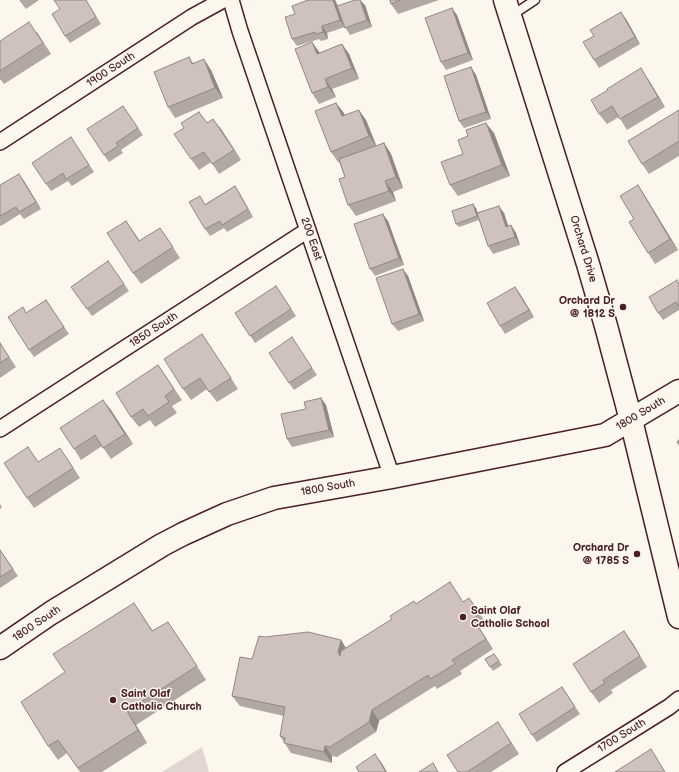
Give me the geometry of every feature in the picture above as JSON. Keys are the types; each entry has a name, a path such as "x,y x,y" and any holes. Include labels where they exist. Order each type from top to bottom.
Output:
{"main road":[{"name":"Orchard Drive","path":"507,8 588,264 606,326 631,420 679,618"},
{"name":"1800 South","path":"0,648 51,613 149,553 205,523 227,514 274,498 392,477 605,435 679,391"}],"street":[{"name":"1900 South","path":"0,142 192,17 223,0"},
{"name":"200 East","path":"231,0 240,31 392,477"},
{"name":"1850 South","path":"0,429 308,230"},
{"name":"1700 South","path":"565,772 679,699"}],"lane":[{"path":"507,8 535,0"}],"shaded area":[{"path":"202,747 209,772 162,772"}],"building":[{"path":"54,0 86,0 96,17 65,36 52,14 60,9"},
{"path":"308,0 333,0 340,20 322,26 323,32 316,34 315,32 292,39 285,17 295,14 292,6"},
{"path":"355,0 360,0 367,20 345,28 337,6"},
{"path":"390,0 401,0 391,4"},
{"path":"452,8 468,53 441,62 425,18"},
{"path":"621,12 635,37 594,60 583,42 594,36 590,30"},
{"path":"29,22 43,43 0,71 0,41"},
{"path":"312,42 317,54 342,44 352,68 325,79 328,87 312,93 295,49"},
{"path":"189,57 192,64 204,59 215,88 168,107 154,72"},
{"path":"471,67 486,112 459,121 444,76"},
{"path":"641,68 658,97 620,119 612,106 599,114 591,100"},
{"path":"336,103 342,116 359,110 369,136 331,152 315,111"},
{"path":"123,106 138,128 116,143 118,146 104,155 87,129"},
{"path":"679,110 679,141 642,164 628,141"},
{"path":"199,112 207,123 213,119 234,150 212,164 204,152 191,159 174,134 184,128 181,123"},
{"path":"486,123 502,165 450,185 441,162 463,154 458,140 468,136 466,130"},
{"path":"71,137 89,165 66,179 63,173 46,184 32,163"},
{"path":"384,143 396,177 385,181 389,191 348,205 339,179 345,177 339,159"},
{"path":"19,174 36,202 19,212 16,207 0,216 0,185"},
{"path":"638,185 670,239 648,253 629,222 634,219 620,196"},
{"path":"235,186 248,209 222,225 220,221 205,229 189,202 200,196 205,205"},
{"path":"473,204 477,216 456,224 452,211"},
{"path":"499,206 506,227 511,225 515,237 488,246 477,213"},
{"path":"383,214 399,258 370,269 354,224"},
{"path":"126,221 139,241 160,228 173,247 133,273 107,233"},
{"path":"108,261 124,284 87,309 71,287"},
{"path":"403,269 419,314 392,324 376,278"},
{"path":"677,280 679,284 679,307 676,302 658,313 649,297"},
{"path":"276,286 291,309 250,336 235,313"},
{"path":"515,287 529,310 500,326 487,303"},
{"path":"46,300 64,327 29,350 8,317 23,307 26,313"},
{"path":"202,334 231,378 209,392 200,378 183,389 164,359"},
{"path":"292,337 312,368 289,383 269,353"},
{"path":"0,343 9,357 0,363"},
{"path":"158,365 174,389 165,396 169,402 148,416 143,409 131,417 116,393"},
{"path":"321,398 329,430 287,439 281,414 306,409 304,402"},
{"path":"103,400 125,434 103,448 95,435 74,449 60,428"},
{"path":"28,447 38,462 60,448 73,468 27,498 4,463"},
{"path":"0,550 13,569 0,577"},
{"path":"450,582 463,602 469,598 480,614 473,619 486,639 452,660 455,664 430,679 428,675 372,710 369,722 330,747 325,746 324,752 284,743 285,738 280,736 285,707 232,696 240,657 252,659 259,636 265,637 308,632 341,640 338,652 340,656 341,651 392,619 390,616 414,601 416,604"},
{"name":"Saint Olaf Catholic Church","path":"134,603 152,631 168,622 197,666 127,711 138,730 78,768 58,740 48,746 21,702 65,672 53,654"},
{"path":"624,631 640,656 603,680 605,683 591,692 573,664"},
{"path":"494,654 499,661 490,667 485,659"},
{"path":"562,687 575,707 532,735 519,714"},
{"path":"498,722 511,743 467,772 458,772 447,755"},
{"path":"651,749 665,772 615,772"},
{"path":"375,754 386,772 359,772 356,767"},
{"path":"433,763 438,772 419,772"}],"place":[{"name":"Orchard Dr @ 1812 S","path":"623,307"},
{"name":"Orchard Dr @ 1785 S","path":"637,554"},
{"name":"Saint Olaf Catholic School","path":"463,617"},
{"name":"Saint Olaf Catholic Church","path":"113,700"}]}
